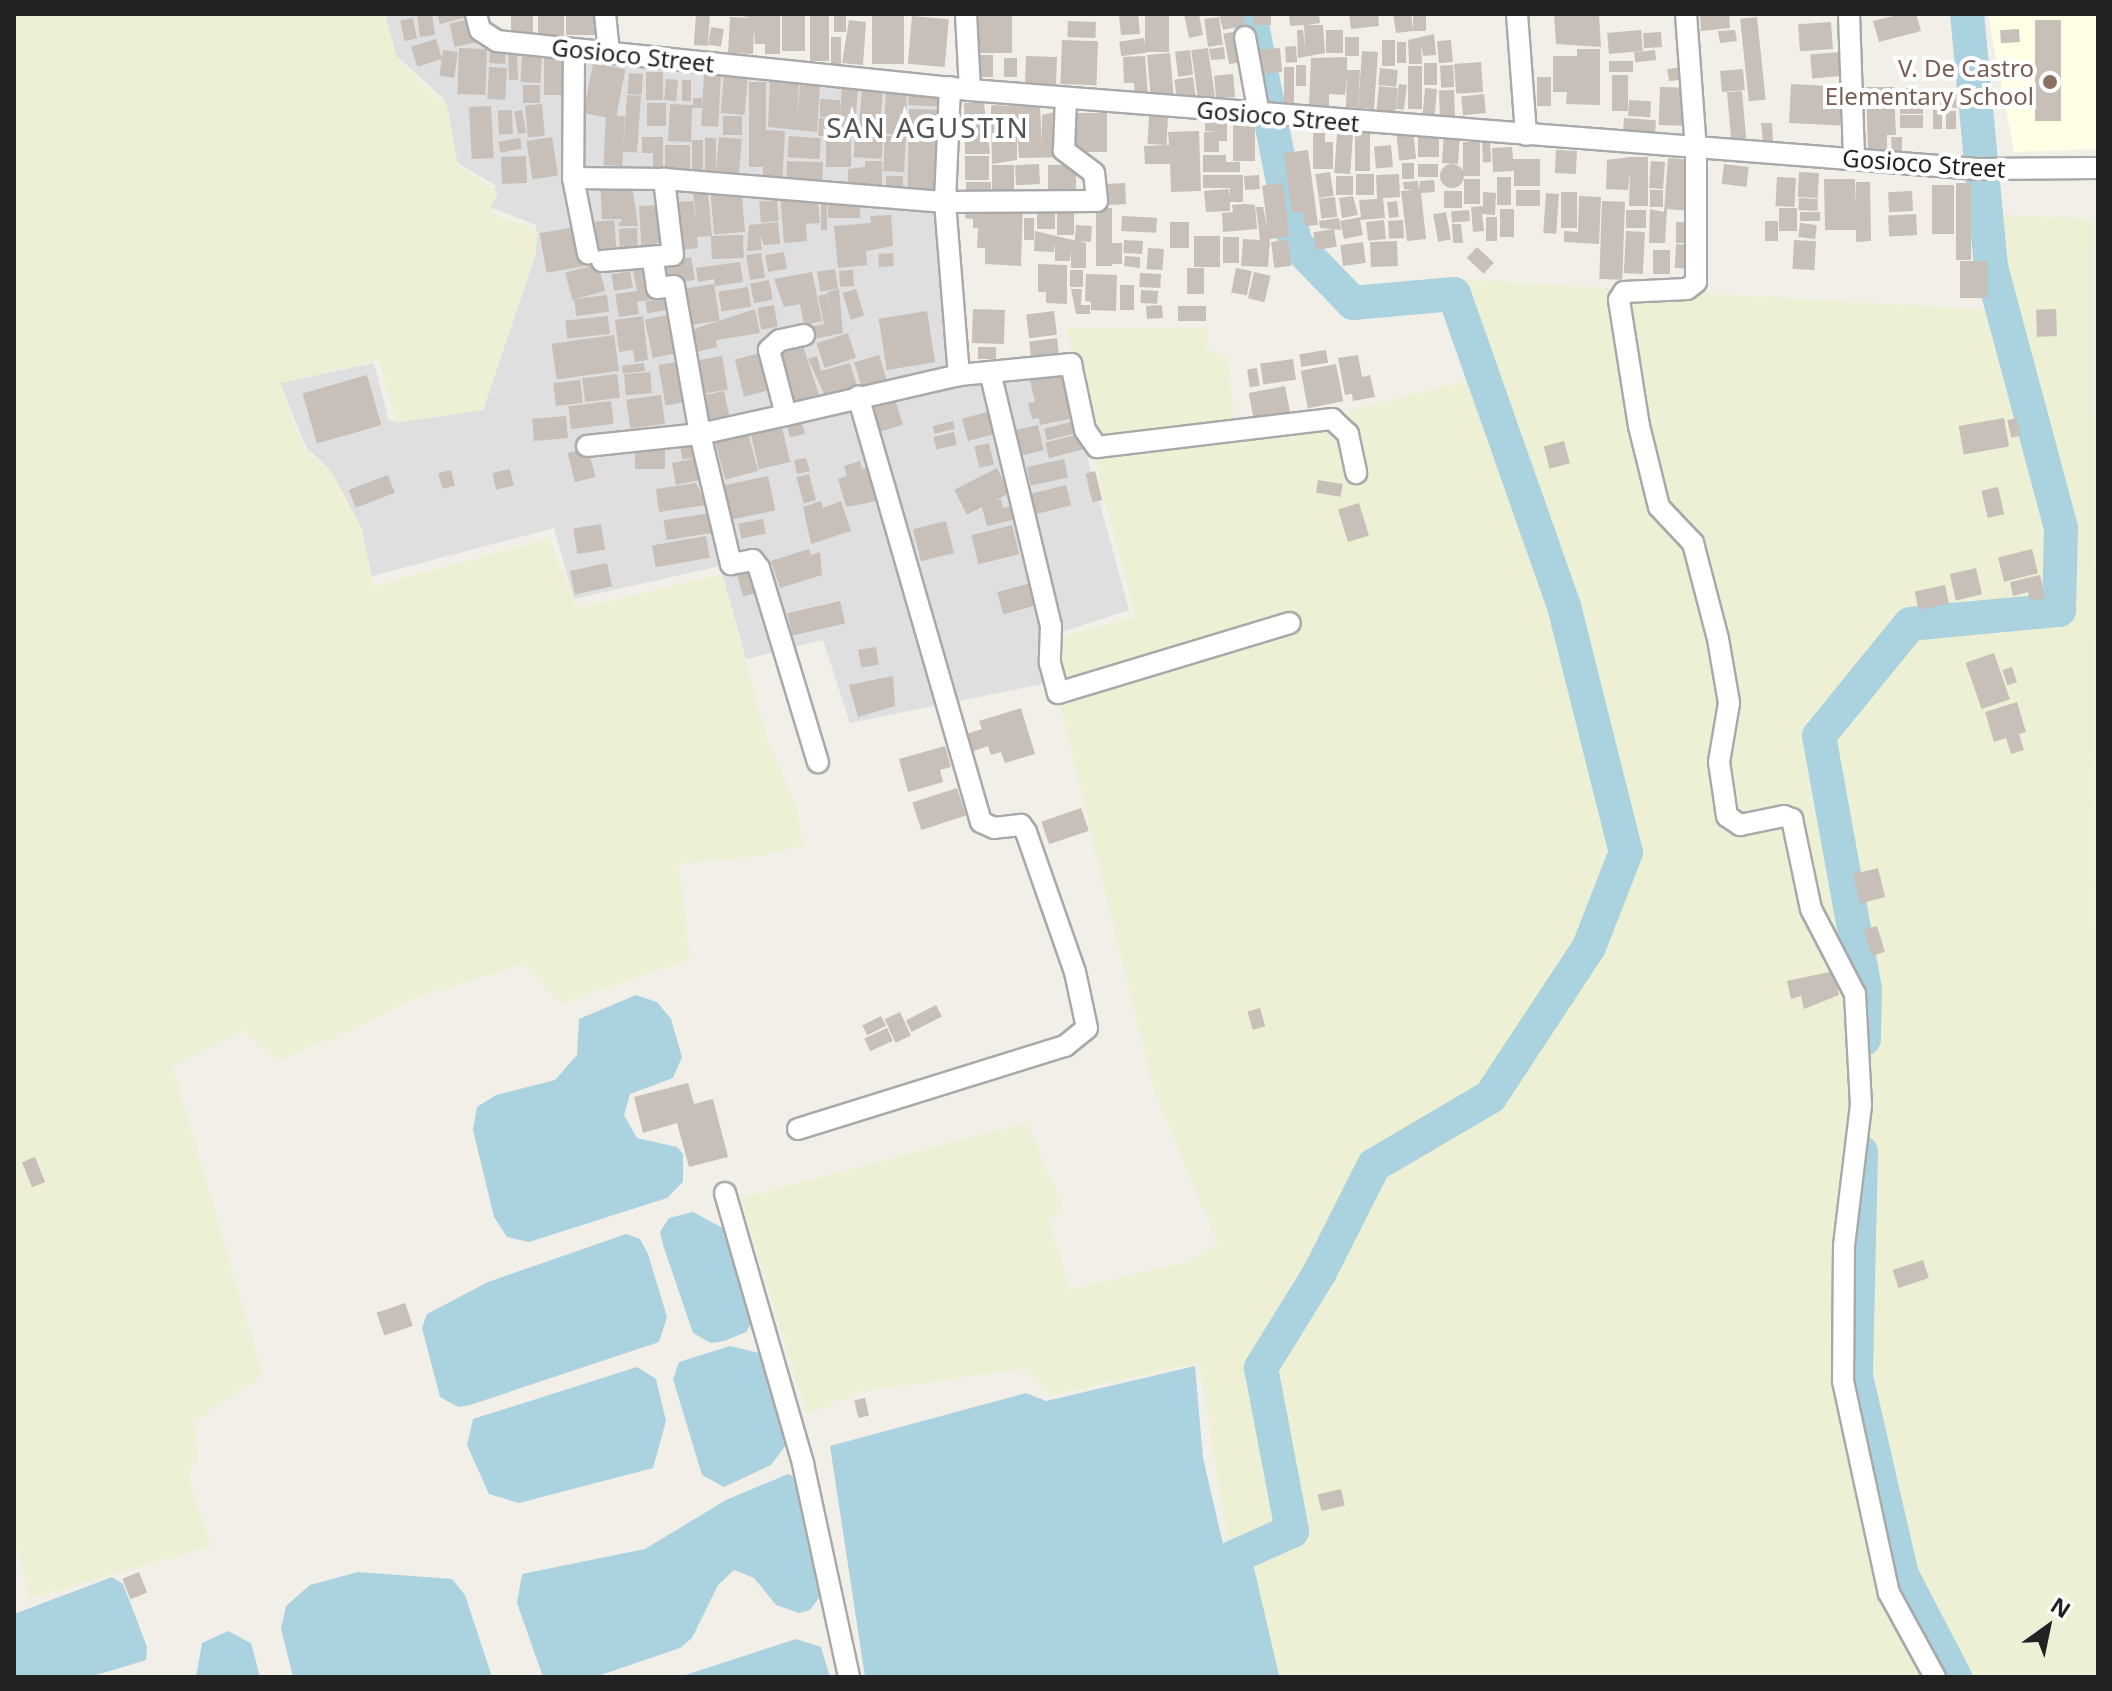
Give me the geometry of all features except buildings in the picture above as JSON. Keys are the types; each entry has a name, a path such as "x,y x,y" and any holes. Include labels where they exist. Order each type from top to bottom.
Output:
{"street":[{"name":"Gosioco Street","path":"476,14 486,37 574,50 960,88 1266,115 1977,169 2098,168"},
{"path":"605,14 609,52"},
{"path":"959,375 945,202 966,14"},
{"path":"1517,14 1526,135"},
{"path":"1686,14 1696,149 1696,282 1687,289 1624,292 1619,300 1639,426 1659,507 1693,543 1718,639 1729,703 1719,762 1727,816 1740,825 1784,816 1792,819 1811,909 1855,994 1861,1105 1844,1246 1843,1381 1889,1593 1935,1677"},
{"path":"1849,14 1854,158"},
{"path":"1245,37 1266,115"},
{"path":"574,50 573,178 595,257 653,259 673,255 664,179"},
{"path":"573,178 664,179 945,202 1097,201 1094,173 1064,150 1066,98"},
{"path":"653,259 657,288 674,286 700,434 729,559 735,565 753,560 759,568 818,762"},
{"path":"786,415 769,350 780,340 804,335"},
{"path":"587,446 700,434 959,375 1071,364 1090,443 1104,449 1332,419 1348,434 1356,473"},
{"path":"990,372 1051,626 1050,663 1058,693 1290,623"},
{"path":"798,1129 1065,1046 1087,1028 1082,997 1026,832 1021,825 994,828 981,822 858,396"},
{"path":"725,1193 803,1464 849,1677"}],"shaded area":[{"path":"14,14 385,14 397,58 447,105 458,165 498,192 489,211 538,232 535,257 483,410 395,423 379,360 280,383 302,447 332,473 362,529 373,586 549,538 577,608 722,574 767,738 796,807 804,846 761,856 679,864 690,960 561,1004 524,964 420,997 279,1062 243,1031 173,1066 263,1375 194,1422 198,1459 188,1475 212,1546 29,1599 14,1541"},
{"path":"385,14 474,14 473,36 953,89 956,381 1063,369 1129,610 1055,634 1047,683 850,723 823,640 746,659 720,566 574,599 554,528 372,576 359,527 328,468 306,447 280,383 374,363 389,421 482,410 533,253 536,225 487,206 496,186 455,161 444,99 394,54"},
{"name":"V. De Castro Elementary School","path":"1988,14 2098,14 2098,149 2014,152"},
{"path":"1995,214 2094,219 2098,1677 1966,1677 1911,1571 1866,1376 1853,968 1833,739 1919,623 2057,609 1908,622 1814,736 1853,999 1845,1383 1889,1576 1946,1677 1266,1677 1237,1563 1300,1536 1268,1369 1378,1169 1492,1100 1593,948 1629,853 1567,604 1455,279 1999,310 2059,529 2058,606 2073,527 1999,259"},
{"path":"1067,328 1207,328 1207,349 1228,358 1235,423 1106,445 1088,430"},
{"path":"1482,376 1565,641 1617,851 1580,943 1482,1089 1368,1155 1257,1367 1287,1529 1229,1551 1199,1363 1050,1396 1025,1369 858,1392 807,1415 740,1198 1027,1122 1064,1210 1049,1221 1070,1289 1190,1261 1217,1243 1152,1085 1055,686 1061,637 1135,616 1094,460 1333,424 1351,410"}],"water":[{"path":"636,995 657,1002 671,1019 682,1057 673,1078 630,1094 624,1115 637,1138 677,1147 683,1154 683,1182 667,1198 529,1242 507,1237 494,1217 473,1130 477,1107 496,1095 555,1080 577,1055 579,1019"},
{"path":"693,1212 726,1230 755,1318 746,1332 724,1341 711,1343 693,1333 663,1245 660,1232 669,1218"},
{"path":"626,1234 640,1239 648,1254 667,1317 659,1342 470,1405 458,1407 440,1397 422,1328 427,1314 488,1282"},
{"path":"730,1346 759,1353 767,1362 788,1442 771,1465 724,1487 702,1475 673,1379 679,1362"},
{"path":"1195,1366 1203,1458 1254,1677 865,1677 830,1446 1026,1393 1046,1401"},
{"path":"637,1367 656,1379 666,1421 653,1468 519,1503 489,1494 467,1445 473,1419"},
{"path":"788,1474 800,1480 822,1594 810,1610 799,1613 776,1605 754,1578 734,1570 718,1585 692,1638 680,1648 595,1677 543,1677 517,1603 522,1574 645,1549 726,1500"},
{"path":"358,1572 452,1579 465,1595 492,1677 293,1677 281,1629 286,1606 310,1585"},
{"path":"112,1577 123,1584 147,1647 146,1660 90,1677 14,1677 14,1614"},
{"path":"228,1631 251,1643 260,1677 196,1677 202,1643"},
{"path":"796,1639 821,1647 830,1677 679,1677"}],"waterway":[{"path":"1250,14 1295,243 1353,303 1454,294 1564,606 1626,852 1589,947 1490,1097 1374,1165 1320,1272 1261,1368 1292,1531 1234,1557 1262,1677"},
{"path":"1864,1039 1865,989 1819,736 1910,624 2059,610 2061,528 1991,267 1967,14"},
{"path":"1861,1152 1856,1376 1902,1575 1955,1677"}],"place":[{"name":"V. De Castro Elementary School","path":"2050,82"}],"district":[{"name":"SAN AGUSTIN","path":"928,127"}]}
